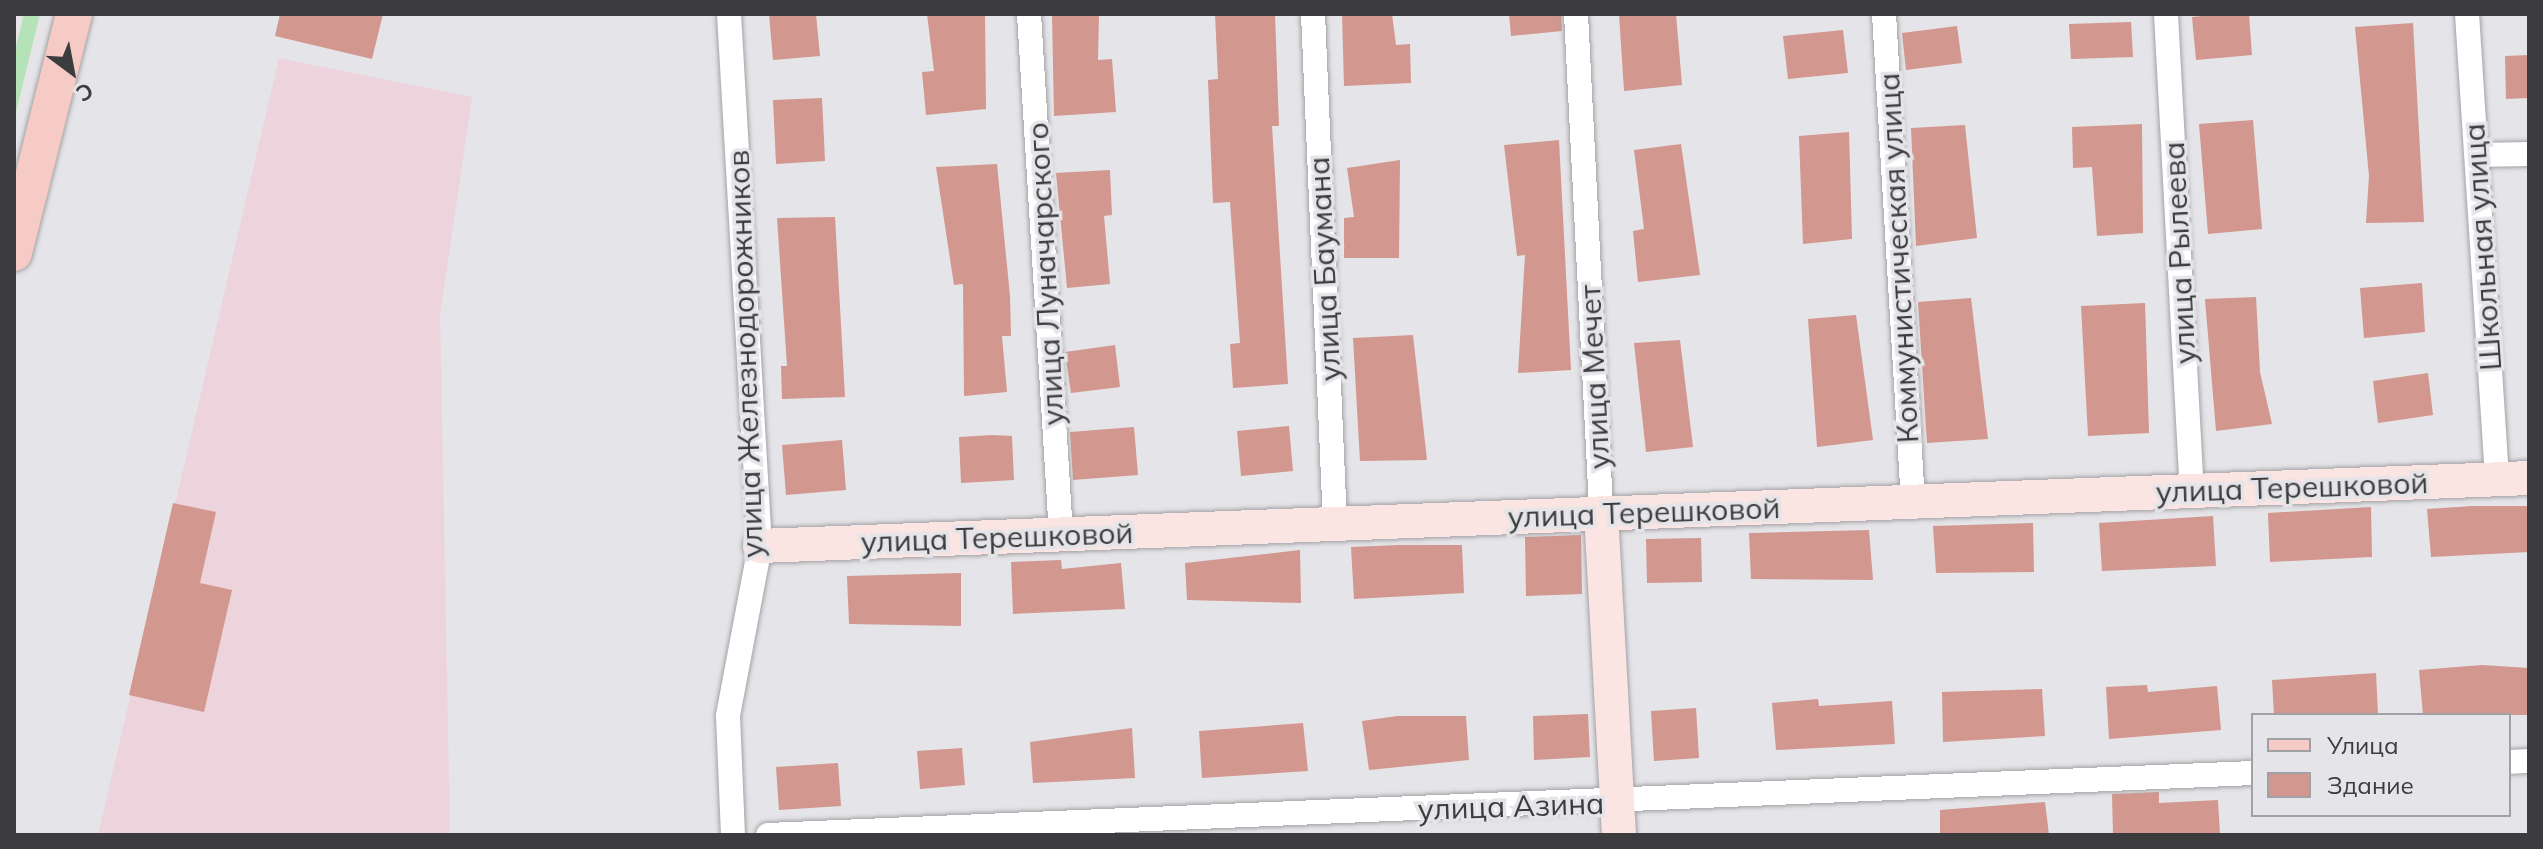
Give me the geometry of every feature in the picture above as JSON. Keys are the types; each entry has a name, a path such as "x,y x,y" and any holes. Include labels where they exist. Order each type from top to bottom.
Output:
{"main road":[{"path":"14,253 74,14"}],"street":[{"name":"улица Железнодорожников","path":"729,14 760,546 728,716 733,835"},
{"name":"улица Луначарского","path":"1029,14 1061,534"},
{"name":"улица Баумана","path":"1313,14 1335,524"},
{"name":"улица Мечет","path":"1576,14 1619,835"},
{"name":"Коммунистическая улица","path":"1884,14 1913,502"},
{"name":"улица Рылеева","path":"2166,14 2192,491"},
{"name":"Школьная улица","path":"2467,14 2477,155 2513,479"},
{"path":"2477,155 2529,154"},
{"name":"улица Терешковой","path":"760,546 2513,479"},
{"name":"улица Азина","path":"768,835 2251,773"}],"shaded area":[{"path":"279,58 472,97 440,315 450,835 98,835"}],"green space":[{"path":"24,14 40,14 14,120 14,55"}],"building":[{"path":"280,14 383,14 372,59 275,36"},
{"path":"769,14 816,14 820,56 773,60"},
{"path":"927,14 985,14 986,109 926,115 922,72 934,71"},
{"path":"1052,14 1099,14 1098,60 1112,59 1116,112 1054,116"},
{"path":"1215,14 1275,14 1279,126 1272,126 1288,384 1233,388 1230,344 1240,343 1230,202 1213,203 1208,80 1218,79"},
{"path":"1342,14 1392,14 1396,45 1410,44 1411,83 1344,86"},
{"path":"1509,14 1561,14 1562,31 1511,36"},
{"path":"1619,14 1676,14 1682,85 1624,91"},
{"path":"2249,14 2252,55 2196,60 2192,17"},
{"path":"2131,22 2133,57 2071,59 2069,24"},
{"path":"2413,23 2424,222 2366,223 2369,176 2355,27"},
{"path":"1957,26 1962,63 1906,70 1902,33"},
{"path":"1843,30 1848,73 1788,79 1783,36"},
{"path":"2529,55 2529,98 2506,99 2505,56"},
{"path":"822,98 825,161 776,164 773,100"},
{"path":"2253,120 2262,229 2208,234 2199,124"},
{"path":"2142,124 2143,233 2097,236 2092,167 2073,168 2072,127"},
{"path":"1965,125 1977,238 1916,246 1911,128"},
{"path":"1849,132 1852,239 1803,244 1799,136"},
{"path":"1559,140 1571,370 1518,373 1525,255 1517,256 1504,145"},
{"path":"1681,144 1700,275 1638,282 1633,231 1644,229 1634,150"},
{"path":"1400,160 1399,258 1344,258 1344,218 1354,217 1347,168"},
{"path":"997,164 1010,296 1011,336 1002,336 1007,392 964,396 963,284 954,285 936,167"},
{"path":"1110,170 1112,215 1104,216 1110,284 1067,288 1056,173"},
{"path":"835,217 845,397 782,399 781,366 787,366 777,218"},
{"path":"2422,283 2425,332 2364,338 2360,288"},
{"path":"2256,297 2260,372 2272,424 2216,431 2205,299"},
{"path":"1971,298 1988,439 1927,443 1918,302"},
{"path":"2145,303 2149,433 2088,436 2081,306"},
{"path":"1856,315 1873,440 1817,447 1808,319"},
{"path":"1413,335 1427,460 1360,461 1353,338"},
{"path":"1680,340 1693,447 1646,452 1634,343"},
{"path":"1115,345 1120,387 1071,393 1065,352"},
{"path":"2428,373 2433,415 2378,423 2373,381"},
{"path":"1289,426 1293,471 1241,476 1237,431"},
{"path":"1134,427 1138,475 1073,480 1070,432"},
{"path":"1012,436 1014,480 961,483 959,437"},
{"path":"842,440 846,490 786,495 782,445"},
{"path":"173,503 216,512 200,583 232,590 204,712 129,695"},
{"path":"2529,506 2529,552 2431,557 2427,509"},
{"path":"2371,507 2372,557 2270,562 2268,513"},
{"path":"2213,516 2216,566 2102,571 2099,523"},
{"path":"2033,523 2034,572 1936,573 1933,526"},
{"path":"1869,530 1873,580 1751,579 1749,533"},
{"path":"1581,535 1582,594 1526,596 1525,537"},
{"path":"1701,538 1702,582 1647,583 1646,539"},
{"path":"1462,545 1464,593 1354,599 1351,547"},
{"path":"1300,550 1301,603 1187,600 1185,563"},
{"path":"1061,560 1062,569 1121,563 1125,609 1013,614 1011,562"},
{"path":"961,573 961,626 849,624 847,576"},
{"path":"2482,665 2529,668 2529,715 2423,713 2419,670"},
{"path":"2376,673 2378,713 2274,713 2272,680"},
{"path":"2147,685 2148,692 2217,686 2221,730 2109,739 2106,687"},
{"path":"2042,689 2045,736 1943,742 1942,692"},
{"path":"1818,699 1819,706 1892,701 1895,744 1776,750 1772,703"},
{"path":"1696,708 1699,758 1654,761 1651,711"},
{"path":"1588,714 1590,757 1534,760 1533,716"},
{"path":"1397,716 1466,716 1469,760 1369,770 1362,721"},
{"path":"1303,723 1308,771 1202,778 1199,731"},
{"path":"1132,728 1135,778 1033,783 1030,742"},
{"path":"962,748 965,785 920,789 917,751"},
{"path":"838,763 841,806 779,810 776,767"},
{"path":"2159,792 2159,803 2218,800 2220,835 2113,835 2112,794"},
{"path":"2045,802 2049,835 1940,835 1940,810"}]}
